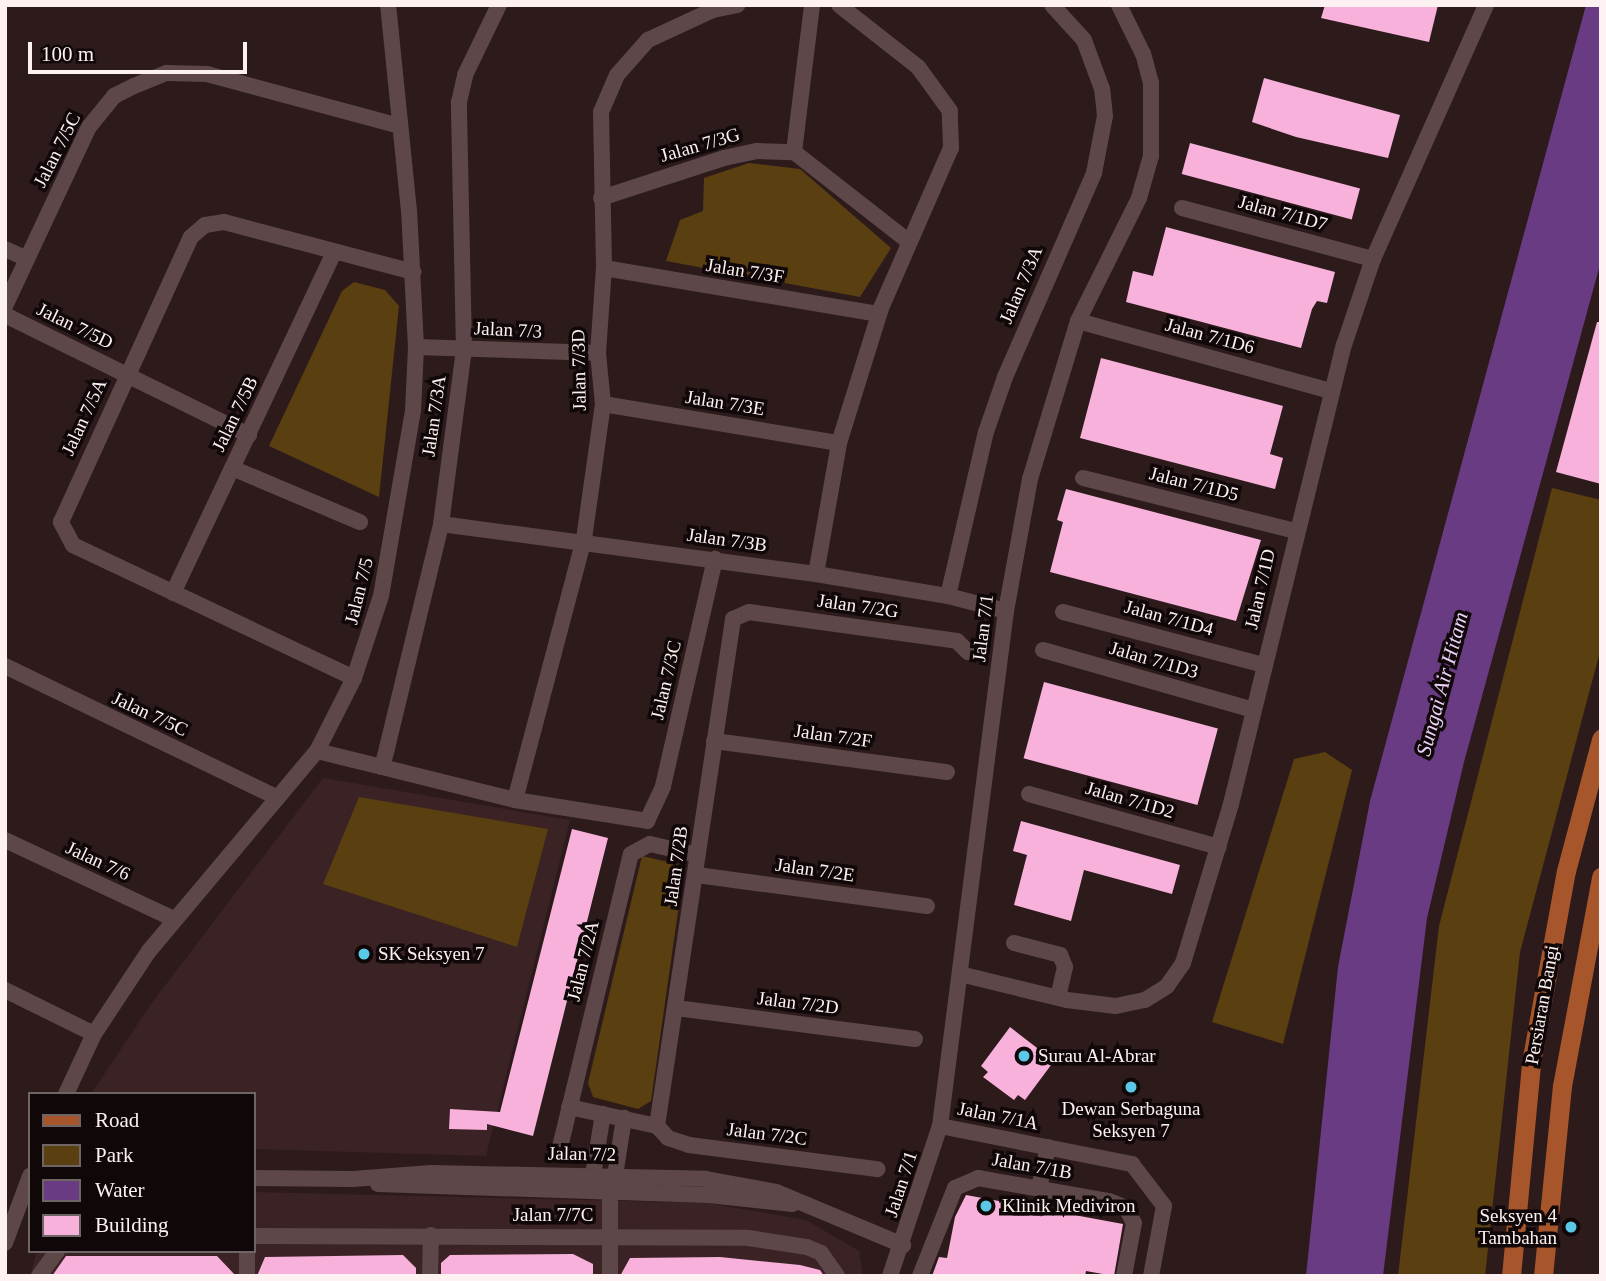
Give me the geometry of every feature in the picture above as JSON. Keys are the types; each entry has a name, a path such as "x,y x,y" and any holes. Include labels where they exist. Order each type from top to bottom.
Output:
{"main road":[{"name":"Persiaran Bangi","path":"1511,1276 1531,1063 1566,871 1601,739"},
{"name":"Persiaran Bangi","path":"1543,1276 1562,1087 1601,878"}],"street":[{"name":"Jalan 7/5","path":"67,1092 94,1034 174,919 317,751 354,678 381,596 394,535 413,411 416,347 413,272 388,5"},
{"name":"Jalan 7/3A","path":"382,767 441,524 464,349 459,102 465,75 499,5"},
{"name":"Jalan 7/3D","path":"515,800 584,540 603,404 598,353 604,268 601,112 612,84 648,40 712,8 737,5"},
{"path":"812,5 794,152 908,242"},
{"path":"816,574 839,443 879,314 950,148 950,111 918,66 839,5"},
{"name":"Jalan 7/3A","path":"948,596 986,432 1005,377 1094,173 1105,116 1102,89 1084,40 1052,5"},
{"name":"Jalan 7/1","path":"890,1276 903,1245 940,1126 1006,611 1030,479 1078,321 1139,198 1151,156 1151,83 1134,30 1119,5"},
{"name":"Jalan 7/1D","path":"960,974 1058,997 1116,1006 1145,1000 1167,986 1192,942 1219,847 1331,391 1373,259 1486,5"},
{"name":"Jalan 7/5C","path":"5,306 89,127 114,96 150,79 167,73 207,74 400,126"},
{"name":"Jalan 7/3G","path":"601,198 746,153 794,152"},
{"name":"Jalan 7/1D7","path":"1182,208 1373,259"},
{"name":"Jalan 7/5A","path":"354,678 73,545 61,522 126,374 191,237 205,225 224,222 413,272"},
{"path":"5,249 27,259"},
{"name":"Jalan 7/5B","path":"173,593 334,253"},
{"name":"Jalan 7/3F","path":"604,268 879,314"},
{"name":"Jalan 7/5D","path":"5,315 249,435"},
{"name":"Jalan 7/1D6","path":"1078,321 1331,391"},
{"name":"Jalan 7/3","path":"416,347 598,353"},
{"name":"Jalan 7/3E","path":"603,404 839,443"},
{"path":"232,468 360,522"},
{"name":"Jalan 7/1D5","path":"1083,478 1295,531"},
{"name":"Jalan 7/3B","path":"441,524 584,540 816,574 948,596 1006,611"},
{"name":"Jalan 7/3C","path":"515,800 647,821 655,810 715,559"},
{"name":"Jalan 7/2G","path":"738,615 750,612 957,641 968,652"},
{"name":"Jalan 7/1D4","path":"1063,612 1264,665"},
{"name":"Jalan 7/2B","path":"657,1126 696,875 730,627 738,615"},
{"name":"Jalan 7/1D3","path":"1043,650 1253,710"},
{"name":"Jalan 7/5C","path":"5,666 278,798"},
{"name":"Jalan 7/2F","path":"714,741 947,772"},
{"path":"317,751 515,800"},
{"name":"Jalan 7/1D2","path":"1029,794 1219,847"},
{"name":"Jalan 7/6","path":"5,840 174,919"},
{"name":"Jalan 7/2A","path":"560,1147 631,854 650,844 698,855"},
{"name":"Jalan 7/2E","path":"696,875 927,906"},
{"path":"1014,943 1060,955 1065,967 1058,997"},
{"path":"5,990 94,1034"},
{"name":"Jalan 7/2D","path":"676,1008 915,1040"},
{"name":"Jalan 7/2C","path":"569,1107 657,1126 668,1138 689,1145 877,1169"},
{"path":"593,1174 603,1114"},
{"path":"610,1276 613,1184 624,1118"},
{"name":"Jalan 7/1A","path":"940,1126 1132,1164 1150,1183 1164,1206 1151,1276"},
{"path":"1040,1188 1048,1147"},
{"name":"Jalan 7/2","path":"353,1180 431,1173 593,1174 613,1184"},
{"name":"Jalan 7/2","path":"256,1178 353,1180 432,1188 613,1184 805,1206 903,1245"},
{"name":"Jalan 7/1B","path":"920,1276 955,1188 978,1178 1040,1188 1126,1208 1134,1223 1124,1276"},
{"path":"5,1243 28,1181"},
{"path":"430,1235 430,1276"},
{"name":"Jalan 7/7C","path":"256,1236 610,1236 790,1243 821,1253 837,1276"},
{"path":"38,1276 55,1253"},
{"path":"247,1253 247,1276"}],"shaded area":[{"name":"SK Seksyen 7","path":"323,778 570,820 486,1156 256,1149 256,1092 92,1092 151,1004"},
{"path":"256,1192 708,1203 806,1220 859,1251 863,1276 30,1276 36,1253 256,1253"}],"green space":[{"path":"749,163 800,169 891,248 860,297 666,261 680,220 703,211 704,178"},
{"path":"354,282 385,290 399,306 379,497 269,446 342,291"},
{"path":"1552,488 1601,500 1601,648 1520,952 1485,1276 1398,1276 1439,926"},
{"path":"1325,752 1352,770 1283,1044 1212,1022 1294,759"},
{"path":"359,797 548,829 517,947 323,884"},
{"path":"642,856 677,864 683,877 651,1101 638,1109 593,1097 588,1083"}],"water":[{"name":"Sungai Air Hitam","path":"1586,5 1601,5 1601,261 1464,762 1427,918 1383,1276 1306,1276 1338,967 1370,801"}],"building":[{"path":"1325,5 1438,5 1429,42 1321,18"},
{"path":"1264,78 1400,115 1388,158 1296,137 1252,122"},
{"path":"1190,143 1360,189 1352,219 1182,174"},
{"path":"1166,227 1335,272 1327,303 1317,301 1312,309 1301,348 1126,302 1133,271 1153,276"},
{"path":"1597,322 1601,322 1601,484 1556,472"},
{"path":"1101,358 1283,406 1270,454 1283,458 1275,489 1080,438"},
{"path":"1066,489 1261,540 1236,621 1050,572 1063,522 1057,520"},
{"path":"1044,682 1218,729 1197,805 1024,758"},
{"path":"1021,821 1180,865 1172,894 1084,870 1071,921 1014,905 1027,855 1013,851"},
{"path":"572,829 608,838 533,1136 487,1124 487,1130 449,1129 450,1109 500,1112"},
{"path":"1010,1027 1054,1061 1025,1100 1018,1095 1014,1100 983,1077 988,1072 981,1066"},
{"path":"966,1195 1123,1224 1114,1276 1086,1271 1085,1276 932,1276 939,1257 947,1258 955,1217"},
{"path":"573,1254 593,1264 593,1276 441,1276 441,1263 450,1255"},
{"path":"403,1255 416,1268 416,1276 257,1276 265,1257"},
{"path":"66,1256 217,1256 236,1276 52,1276"},
{"path":"720,1257 800,1265 820,1270 824,1276 620,1276 630,1258"}],"place":[{"name":"SK Seksyen 7","path":"364,954"},
{"name":"Surau Al-Abrar","path":"1024,1056"},
{"name":"Dewan Serbaguna Seksyen 7","path":"1131,1087"},
{"name":"Klinik Mediviron","path":"986,1206"},
{"name":"Seksyen 4 Tambahan","path":"1571,1227"}]}
